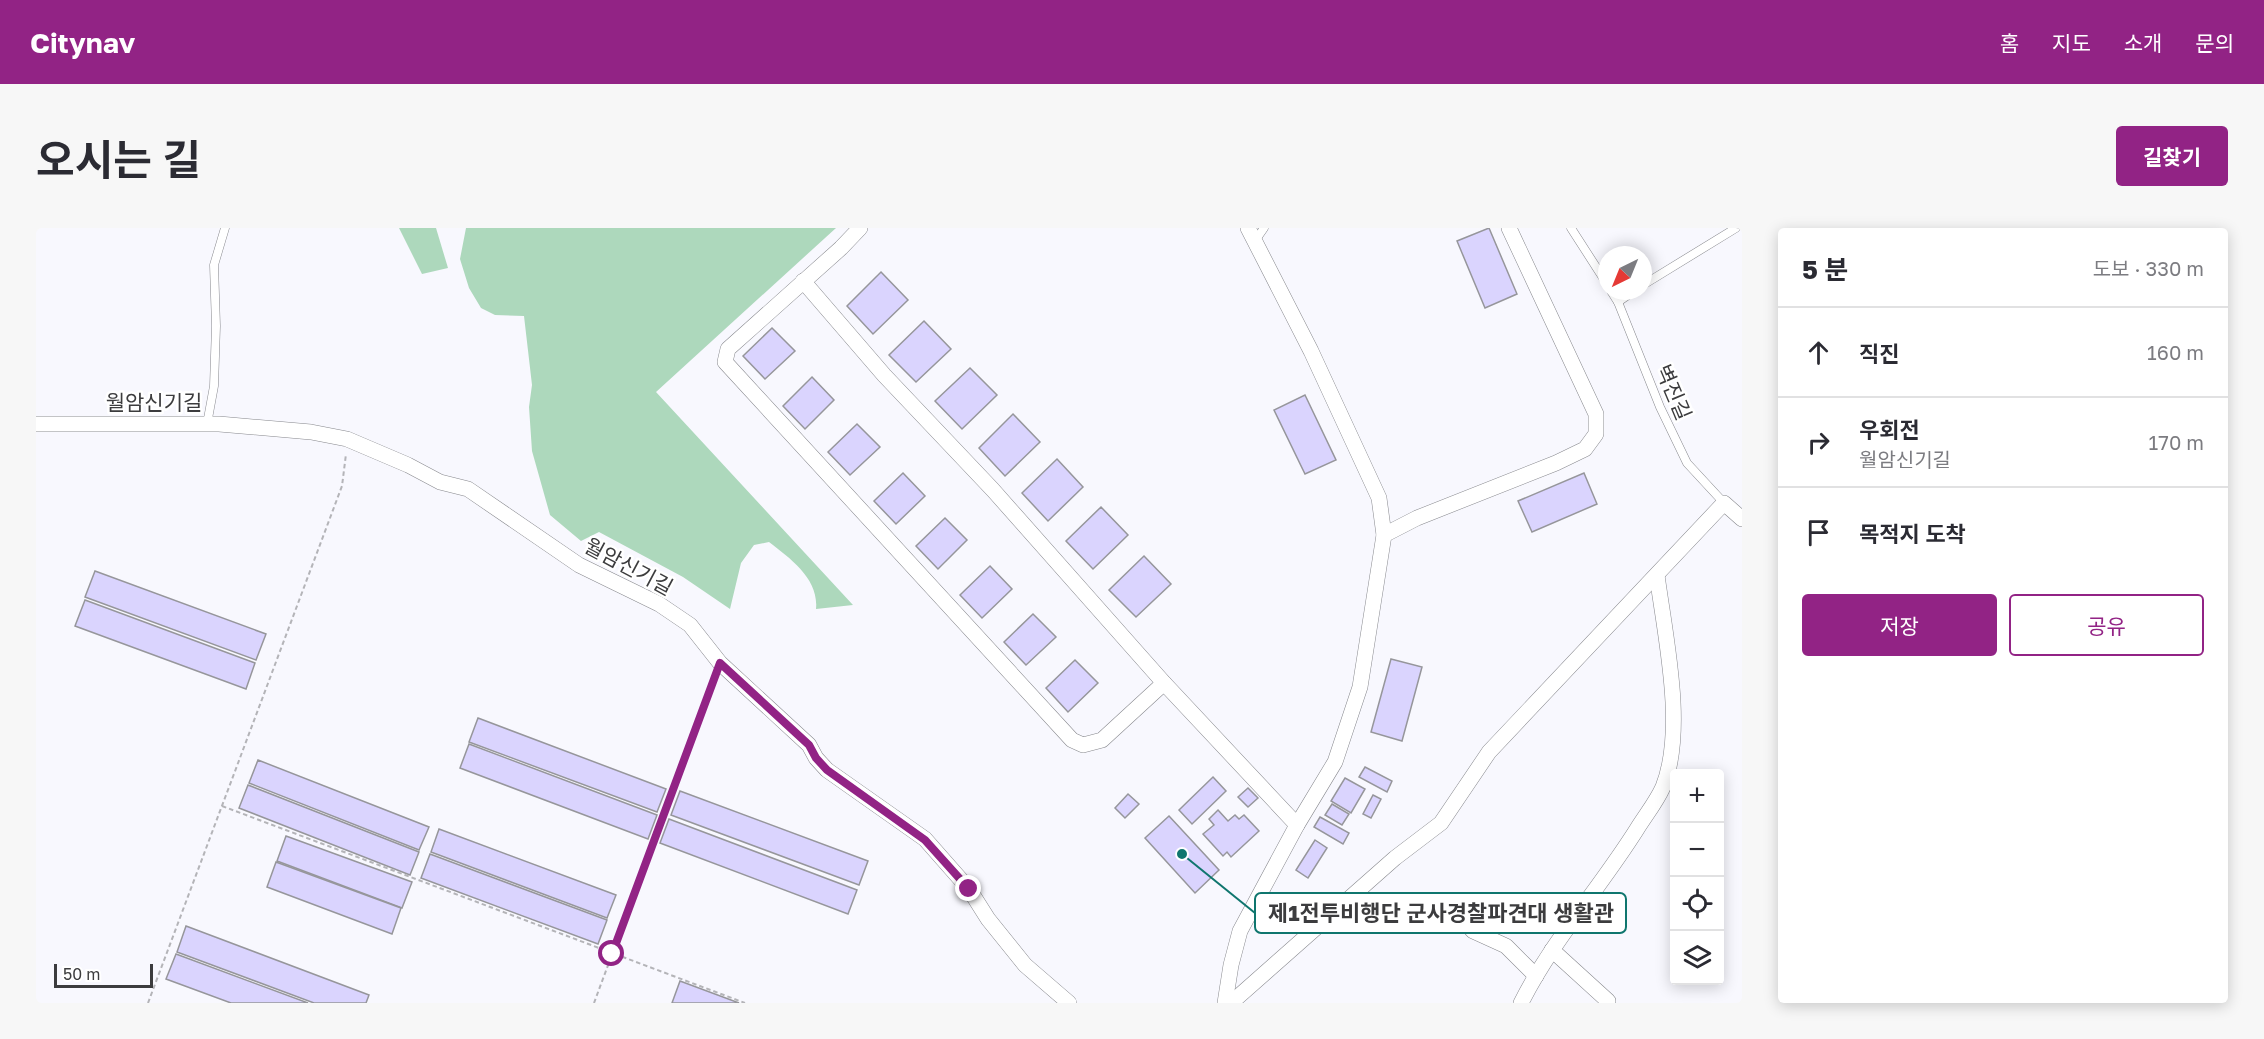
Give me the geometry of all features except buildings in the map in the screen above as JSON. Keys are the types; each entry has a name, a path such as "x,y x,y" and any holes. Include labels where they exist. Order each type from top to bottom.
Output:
{"street":[{"path":"860,228 728,349 725,362 1072,740 1083,745 1102,740 1164,683"},
{"path":"1384,535 1417,518 1556,463 1585,448 1596,434 1596,414 1509,228"},
{"path":"1225,1003 1231,965 1240,931 1297,825 1335,762 1360,687 1384,535 1379,498 1311,351 1251,235"},
{"path":"803,282 884,375 993,490 1164,683 1297,825"},
{"name":"월암신기길","path":"36,424 207,424 311,432 347,440 408,465 440,482 468,489 579,565 659,604 690,625 720,663 809,745 816,758 827,770 925,840 969,889 1008,947 1025,966 1069,1003"},
{"path":"1231,1003 1395,858 1441,823 1490,752 1724,503 1742,519"},
{"path":"1521,1003 1552,950 1610,871 1663,787 1673,735 1674,709 1657,575"},
{"path":"1461,918 1473,931 1506,946 1536,976"},
{"path":"1552,950 1608,1001"}],"lane":[{"path":"207,424 214,386 216,336 213,265 225,228"},
{"path":"1251,235 1264,228"},
{"path":"1571,228 1598,270"},
{"path":"1652,279 1736,228"},
{"name":"벽진길","path":"1618,302 1660,407 1687,463 1724,503"}],"path":[{"path":"148,1003 342,486 347,440"},
{"path":"594,1003 720,663"},
{"path":"222,806 746,1003"}],"green space":[{"path":"399,228 436,228 448,268 422,274"},
{"path":"466,228 836,228 656,392 853,605 816,609 816,598 808,579 794,563 769,542 754,545 741,563 730,609 683,577 599,532 581,541 550,515 532,451 529,407 532,385 524,316 495,315 481,308 469,288 460,259"}],"place":[{"name":"제1전투비행단 군사경찰파견대 생활관","path":"1182,854"}],"route":[{"path":"612,954 720,663 809,745 816,758 827,770 925,840 949,864 969,889"}]}
